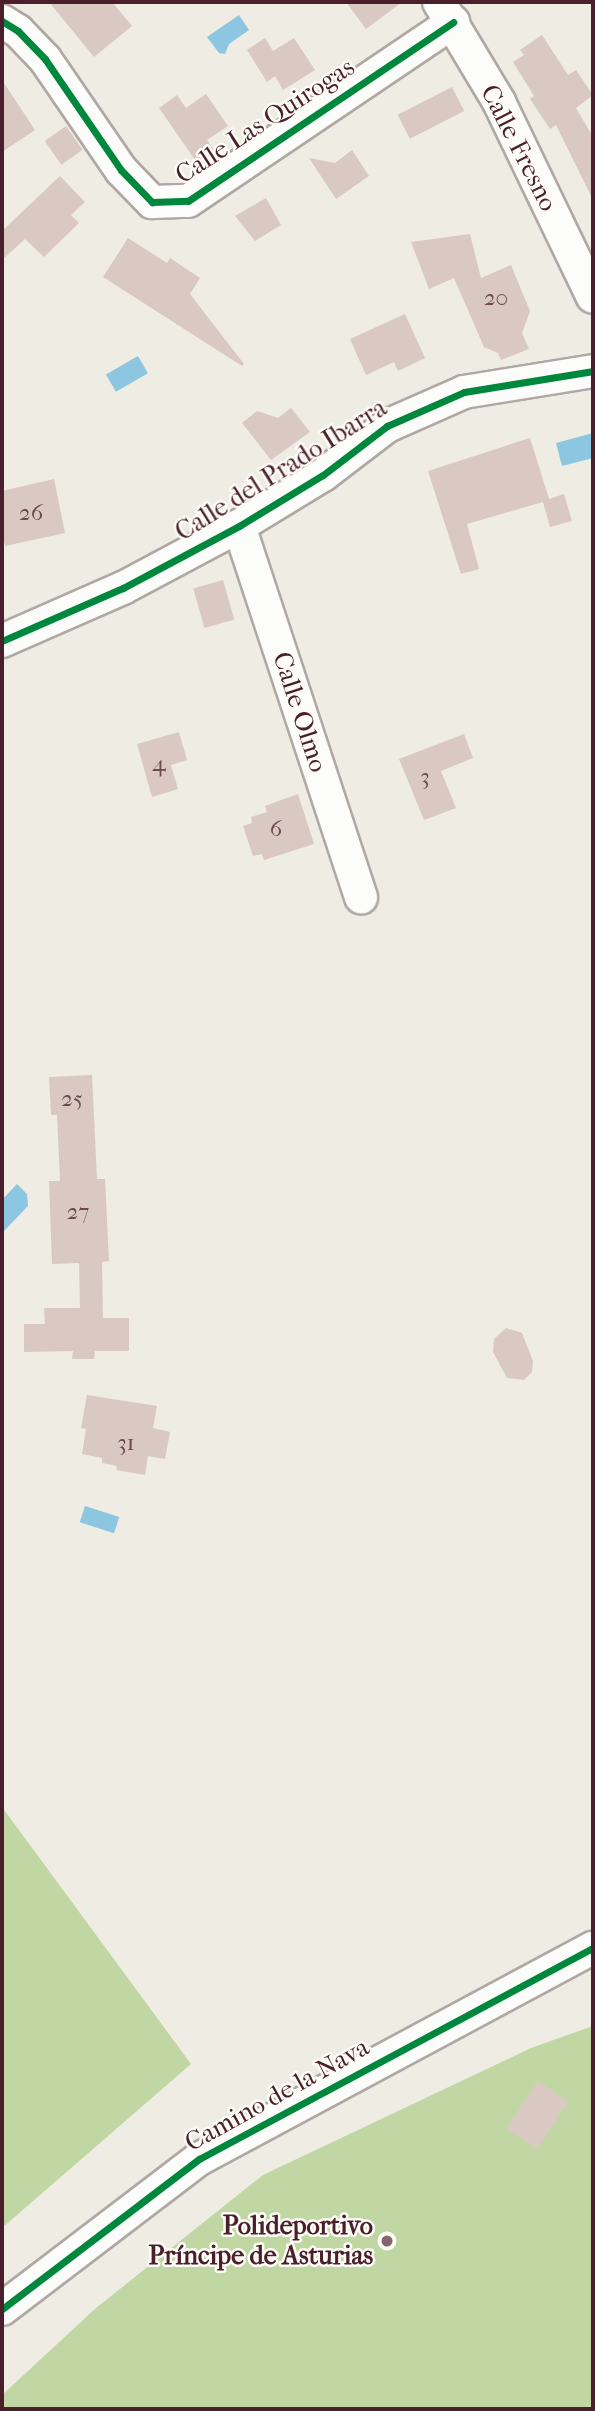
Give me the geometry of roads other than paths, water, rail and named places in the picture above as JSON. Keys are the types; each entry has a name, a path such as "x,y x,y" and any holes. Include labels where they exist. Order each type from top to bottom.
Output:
{"street":[{"name":"Calle Las Quirogas","path":"2,21 18,31 45,59 121,170 152,202 188,201 446,12"},
{"name":"Calle Fresno","path":"446,12 499,103 593,297"},
{"name":"Calle del Prado Ibarra","path":"2,641 123,588 239,526 323,475 387,426 464,392 593,371"},
{"name":"Calle Olmo","path":"239,526 361,897"},
{"name":"Camino de la Nava","path":"2,2309 199,2159 593,1948"}],"water":[{"path":"239,15 249,30 229,44 225,54 219,53 207,37"},
{"path":"138,356 148,373 116,392 106,374"},
{"path":"593,433 593,458 562,466 556,443"},
{"path":"17,1184 27,1194 28,1206 4,1231 2,1200"},
{"path":"85,1506 119,1517 114,1533 80,1522"}],"place":[{"name":"Polideportivo Príncipe de Asturias","path":"387,2241"}]}
